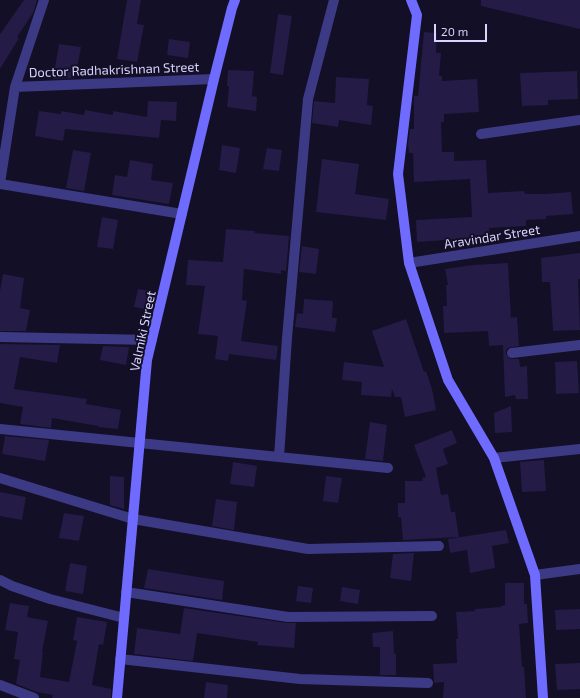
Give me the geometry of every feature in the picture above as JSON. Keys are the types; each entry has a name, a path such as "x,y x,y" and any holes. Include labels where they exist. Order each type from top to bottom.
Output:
{"street":[{"path":"44,0 15,87 0,184 182,214"},
{"name":"Valmiki Street","path":"117,698 148,360 214,79 235,0"},
{"path":"279,458 287,338 308,99 334,0"},
{"path":"411,0 417,15 398,174 409,263 448,380 494,458 535,575 543,698"},
{"name":"Doctor Radhakrishnan Street","path":"15,87 214,79"},
{"path":"481,134 580,120"},
{"name":"Aravindar Street","path":"409,263 580,236"},
{"path":"0,337 152,340"},
{"path":"512,354 580,345"},
{"path":"0,429 388,468"},
{"path":"494,458 580,449"},
{"path":"0,478 133,519 308,549 439,546"},
{"path":"535,575 580,569"},
{"path":"0,580 12,586 50,599 124,618"},
{"path":"126,592 288,617 432,616"},
{"path":"120,658 300,679 428,684"},
{"path":"0,685 34,698"}],"building":[{"path":"24,0 37,0 33,13 17,37 19,38 0,69 0,34"},
{"path":"127,0 141,0 137,24 144,25 137,62 117,59"},
{"path":"481,0 580,0 580,29 481,6"},
{"path":"278,14 292,16 283,75 270,73"},
{"path":"424,32 437,33 436,53 441,53 439,76 442,76 442,81 477,79 479,112 444,114 444,122 441,122 442,152 454,152 454,161 486,160 488,193 524,191 525,194 545,194 571,192 573,214 546,216 546,219 526,220 526,226 489,228 490,237 417,242 416,220 472,217 470,179 414,182 413,153 409,153 408,144 410,129 414,129 414,96 418,96"},
{"path":"169,39 190,42 188,58 167,55"},
{"path":"59,44 81,47 75,78 53,79"},
{"path":"228,70 254,71 252,96 257,97 256,111 227,107 229,86 227,86"},
{"path":"577,71 578,99 548,100 548,105 522,106 520,73"},
{"path":"336,77 369,79 367,105 373,106 371,125 339,120 338,127 312,123 314,101 335,103"},
{"path":"148,101 177,102 176,121 161,120 159,138 65,129 63,141 35,136 39,111 61,114 61,111 84,115 85,110 113,115 113,111 147,117"},
{"path":"222,145 240,148 236,173 219,170"},
{"path":"267,148 282,150 279,171 263,169"},
{"path":"73,150 91,153 84,191 66,188"},
{"path":"322,159 359,164 355,194 389,199 386,220 316,212"},
{"path":"130,160 153,164 151,180 173,183 169,204 112,195 115,175 127,177"},
{"path":"102,217 118,220 113,249 97,247"},
{"path":"226,229 255,231 254,233 289,236 286,271 281,270 281,274 244,269 242,300 247,301 241,341 278,346 276,360 229,354 228,361 215,359 218,336 198,334 205,286 186,285 188,260 223,262"},
{"path":"302,246 319,249 316,274 299,272"},
{"path":"580,253 580,279 578,279 580,330 553,331 550,282 542,282 541,258"},
{"path":"508,263 511,318 517,317 519,346 508,348 506,350 506,354 510,359 519,359 520,367 527,366 528,399 516,399 515,395 505,397 503,345 489,346 488,331 444,333 443,306 447,306 446,285 448,285 445,269 473,265"},
{"path":"3,274 24,278 20,308 30,310 26,331 0,331 0,291"},
{"path":"138,289 152,291 149,310 134,307"},
{"path":"304,299 333,301 332,318 337,318 335,332 295,327 297,313 303,314"},
{"path":"406,319 424,372 426,371 432,389 436,410 405,417 401,397 395,397 392,389 391,397 361,395 362,382 342,380 344,362 384,367 372,331"},
{"path":"0,344 60,345 57,363 20,357 14,389 87,399 86,404 121,410 118,429 98,427 52,418 51,428 20,424 23,407 0,403"},
{"path":"103,346 129,347 126,365 100,360"},
{"path":"577,361 579,393 556,394 555,362"},
{"path":"511,406 512,432 495,433 494,413"},
{"path":"370,422 387,425 383,461 365,459"},
{"path":"452,430 457,443 443,449 448,464 436,468 441,495 448,494 451,512 455,512 459,537 403,540 401,517 398,517 398,503 405,503 405,481 423,481 422,478 426,477 414,445"},
{"path":"5,436 49,440 45,461 2,454"},
{"path":"544,460 546,491 522,492 520,462"},
{"path":"233,462 257,466 254,487 230,484"},
{"path":"110,476 124,477 124,509 110,505"},
{"path":"326,476 342,478 338,503 323,501"},
{"path":"0,492 26,497 22,520 0,516"},
{"path":"216,499 237,502 234,530 212,526"},
{"path":"64,513 84,516 79,541 59,538"},
{"path":"506,530 509,543 492,546 495,568 470,573 467,550 450,553 448,539"},
{"path":"414,553 411,581 390,578 393,554"},
{"path":"70,563 87,566 83,594 65,591"},
{"path":"148,569 224,581 222,600 144,588"},
{"path":"505,583 524,583 524,604 527,604 528,623 519,624 526,698 443,698 444,682 434,683 433,664 457,663 456,639 458,639 456,612 475,611 475,609 501,607 505,605"},
{"path":"298,586 313,588 311,603 296,601"},
{"path":"342,587 360,590 358,604 340,601"},
{"path":"10,603 29,606 27,617 48,621 42,652 40,677 69,682 77,641 73,640 77,617 107,622 103,645 99,644 92,685 111,689 111,698 52,698 53,695 37,692 16,684 20,660 14,659 18,632 5,630"},
{"path":"184,608 296,623 294,648 257,645 258,642 197,633 193,661 134,654 137,628 180,634"},
{"path":"580,609 580,629 556,630 555,610"},
{"path":"393,631 394,654 396,654 396,675 380,675 380,647 373,647 372,633"},
{"path":"580,663 580,689 557,690 555,664"},
{"path":"206,682 228,685 227,698 204,698"}]}
